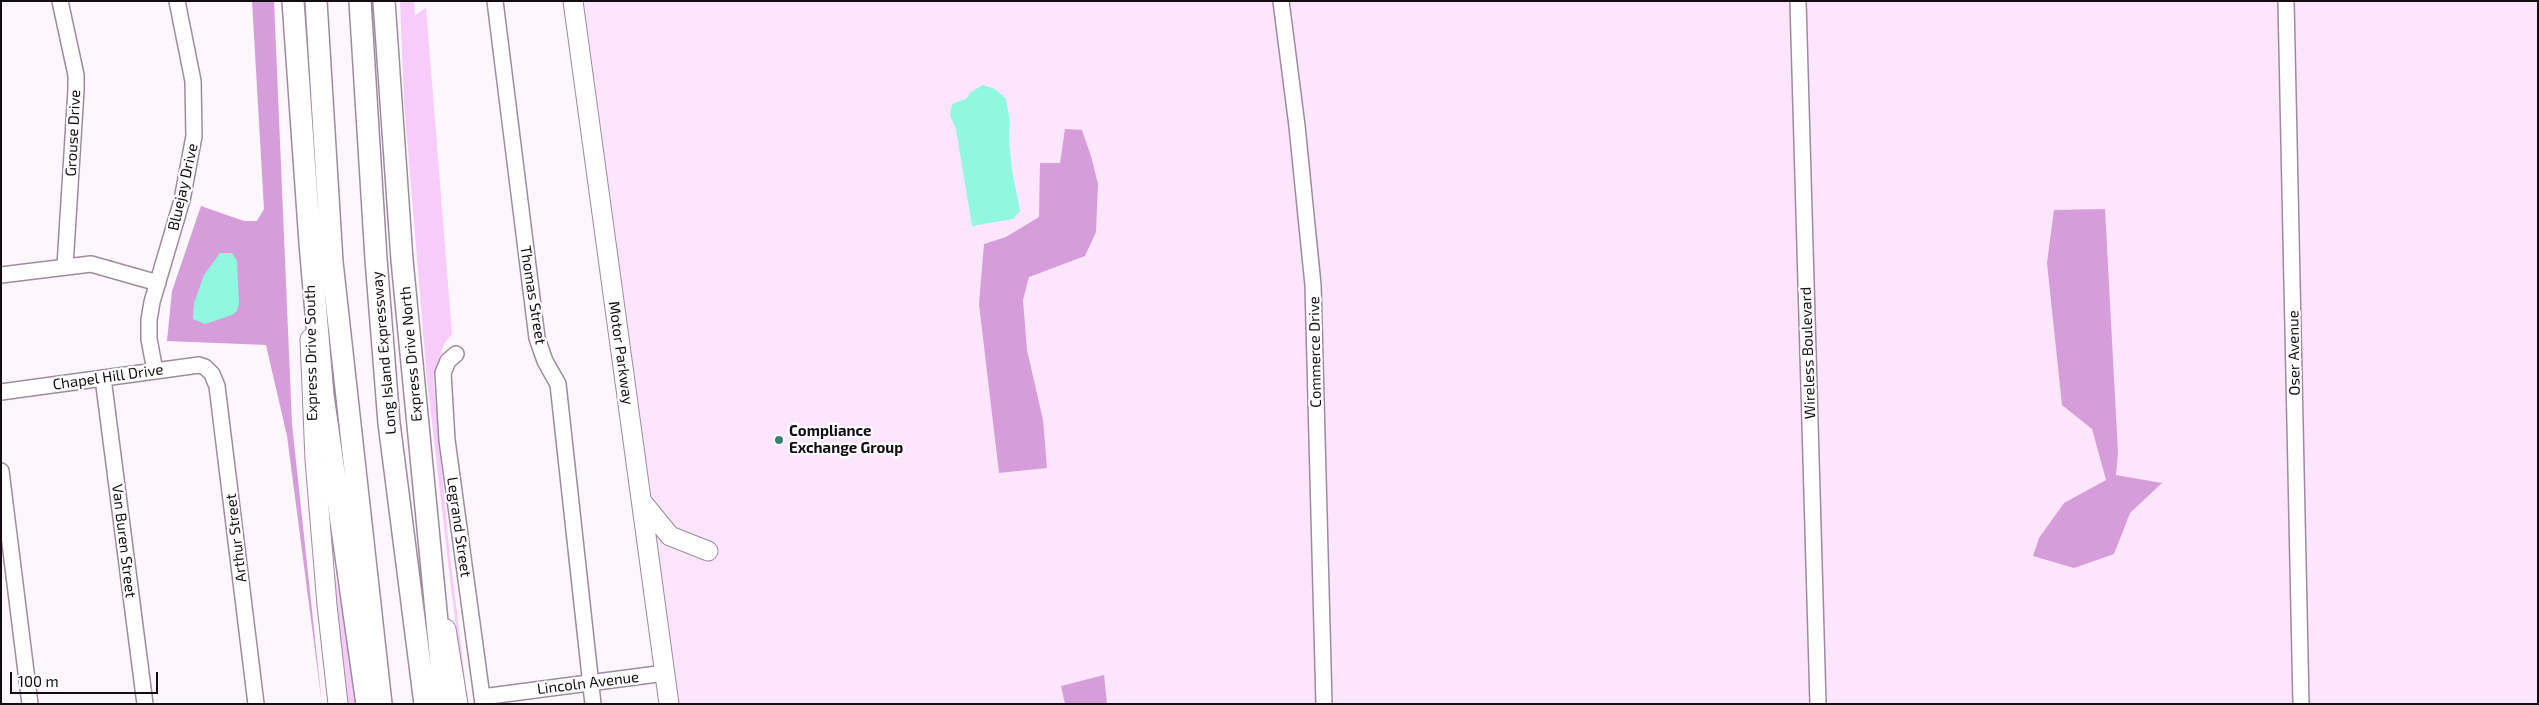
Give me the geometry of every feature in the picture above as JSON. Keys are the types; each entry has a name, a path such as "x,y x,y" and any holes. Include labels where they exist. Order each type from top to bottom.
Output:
{"highway":[{"name":"Express Drive South","path":"293,1 310,243"},
{"path":"316,1 332,262 381,704"},
{"name":"Long Island Expressway","path":"360,1 376,259 389,423 425,704"},
{"name":"Express Drive North","path":"384,1 402,260 432,559"},
{"path":"310,243 328,433 367,704"},
{"path":"432,559 445,704"}],"main road":[{"name":"Motor Parkway","path":"573,1 669,704"},
{"name":"Express Drive South","path":"310,243 312,424 327,605 338,704"},
{"path":"642,502 670,536 708,551"},
{"name":"Express Drive North","path":"432,559 454,667 458,704"}],"street":[{"name":"Grouse Drive","path":"60,1 76,75 65,266"},
{"name":"Bluejay Drive","path":"155,371 149,320 182,200 194,136 193,81 178,1"},
{"name":"Thomas Street","path":"495,1 537,338 545,361 558,384 593,704"},
{"name":"Commerce Drive","path":"1281,1 1297,126 1313,285 1324,704"},
{"name":"Wireless Boulevard","path":"1798,1 1818,704"},
{"name":"Oser Avenue","path":"2286,1 2302,704"},
{"path":"1,275 91,264 158,283"},
{"name":"Legrand Street","path":"456,354 448,361 443,373 447,440 482,700"},
{"name":"Chapel Hill Drive","path":"1,392 199,365 205,367 212,374"},
{"name":"Arthur Street","path":"212,374 217,386 256,704"},
{"name":"Van Buren Street","path":"103,378 144,704"},
{"path":"1,471 30,704"},
{"name":"Lincoln Avenue","path":"482,700 590,682 665,673"}],"shaded area":[{"path":"252,1 274,1 292,424 322,704 287,436 266,345 167,341 172,291 201,206 244,221 257,221 264,209"},
{"path":"400,1 414,1 415,15 426,8 452,334 444,344 433,377 449,548 468,704 466,704 451,587 427,380 404,101"},
{"path":"570,1 2538,1 2538,704 666,704"},
{"path":"983,85 995,89 1006,99 1010,121 1009,141 1012,170 1020,211 1013,219 972,226 956,129 950,115 952,104 966,99 971,92"},
{"path":"1065,129 1082,130 1091,156 1098,184 1096,232 1085,256 1029,277 1023,300 1027,350 1043,420 1047,468 999,473 979,304 984,244 1006,237 1039,217 1040,163 1060,163"},
{"path":"2105,209 2118,453 2116,475 2162,483 2130,513 2114,554 2074,568 2033,556 2039,538 2064,503 2106,480 2092,429 2062,405 2047,263 2054,210"},
{"path":"220,253 232,253 237,261 239,304 237,311 232,315 205,324 193,319 194,303 204,275"},
{"path":"330,547 349,648 357,704 343,704"},
{"path":"1104,675 1107,704 1065,704 1061,686"}],"place":[{"name":"Compliance Exchange Group","path":"779,440"}]}
